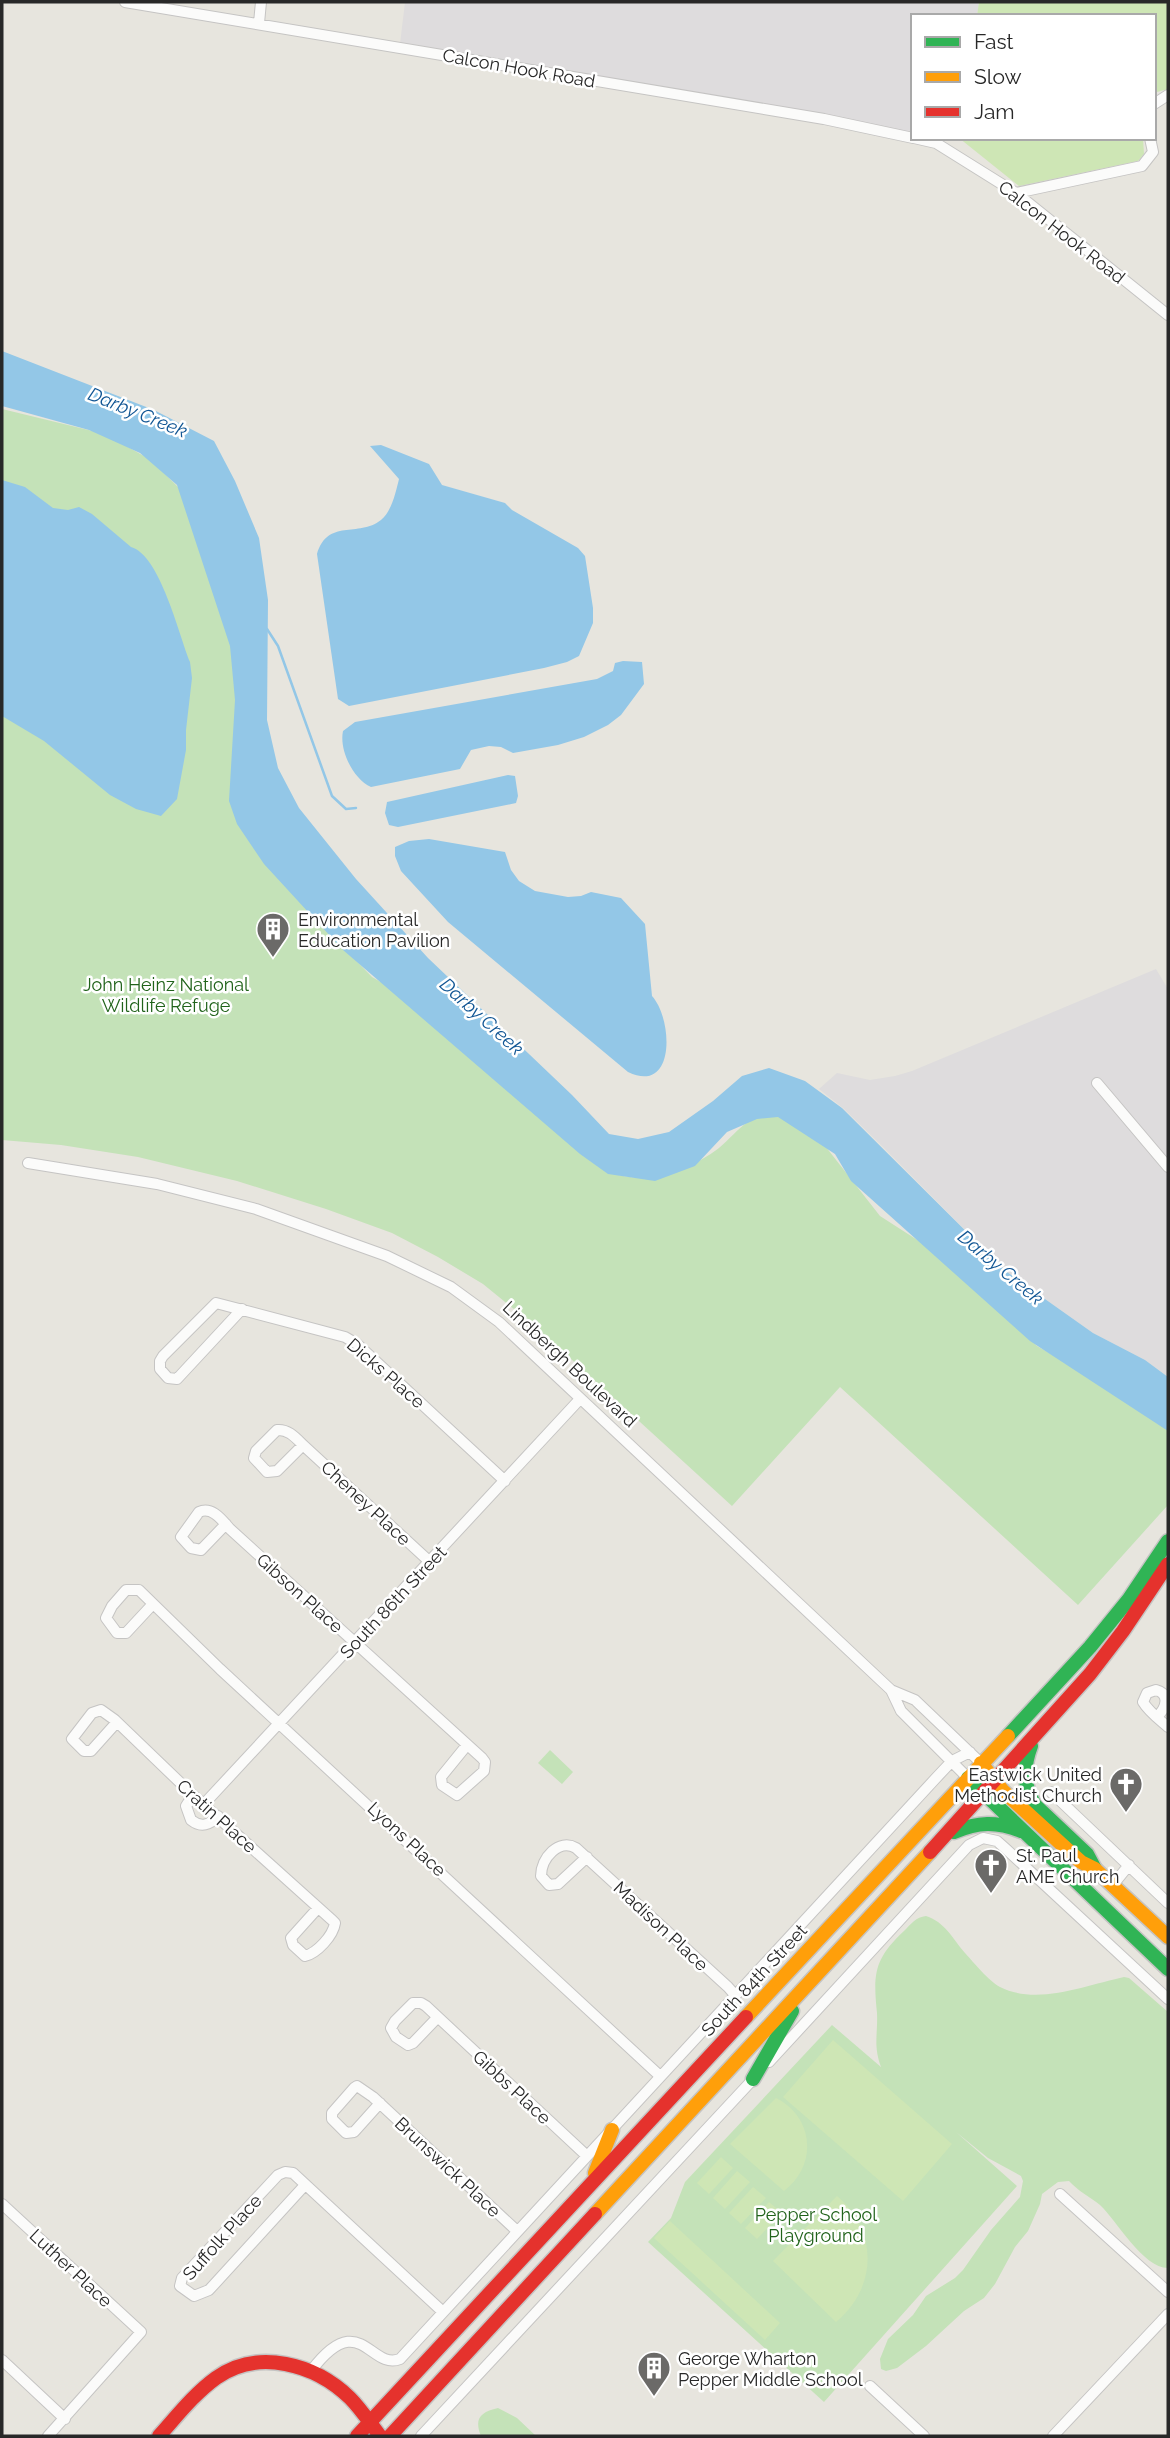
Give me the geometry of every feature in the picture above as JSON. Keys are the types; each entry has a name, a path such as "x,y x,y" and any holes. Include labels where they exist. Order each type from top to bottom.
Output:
{"main road":[{"name":"South 84th Street","path":"356,2436 1109,1625 1144,1579 1168,1541"},
{"path":"390,2436 984,1794 1090,1674 1123,1631 1168,1563"},
{"path":"1035,1736 1025,1763 1026,1789 1035,1804 1087,1854 1095,1869"},
{"name":"Lindbergh Boulevard","path":"981,1763 1003,1791 1080,1862 1095,1869 1168,1937"},
{"name":"Lindbergh Boulevard","path":"968,1777 1021,1831 1168,1969"},
{"path":"945,1836 981,1822 995,1822 1021,1831"},
{"path":"753,2079 805,1987"},
{"path":"592,2181 612,2130"},
{"path":"159,2436 214,2380 236,2367 263,2361 302,2367 330,2382 360,2410 380,2436"}],"street":[{"name":"Calcon Hook Road","path":"125,2 824,119 911,138"},
{"path":"259,23 261,2"},
{"name":"Calcon Hook Road","path":"922,140 936,143 1016,194 1168,315"},
{"path":"1016,194 1142,166 1153,152 1150,140"},
{"path":"1097,1083 1168,1167"},
{"name":"Lindbergh Boulevard","path":"28,1163 158,1184 256,1209 387,1256 451,1287 499,1322 891,1690 915,1700 981,1763"},
{"name":"Dicks Place","path":"242,1309 177,1379 168,1378 160,1369 163,1356 213,1305 220,1303 345,1337 357,1344 505,1481"},
{"name":"South 86th Street","path":"204,1804 580,1399"},
{"name":"Cheney Place","path":"303,1445 283,1467 272,1473 267,1472 254,1458 256,1451 277,1430 289,1433 303,1445 430,1562"},
{"name":"Gibson Place","path":"226,1524 201,1550 191,1548 182,1540 182,1533 203,1510 211,1511 226,1524 467,1745 485,1762 485,1767 461,1794 457,1795 442,1785 441,1777 467,1745"},
{"name":"Lyons Place","path":"152,1605 126,1633 117,1633 106,1618 112,1606 130,1589 139,1590 152,1605 660,2076"},
{"name":"Lindbergh Boulevard","path":"891,1690 901,1711 968,1777"},
{"path":"97,1710 117,1722 91,1751 84,1751 72,1738 97,1710"},
{"path":"1157,1717 1168,1727"},
{"name":"Cratin Place","path":"117,1722 332,1920 335,1927 316,1951 305,1956 293,1945 291,1938 318,1908"},
{"name":"South 84th Street","path":"311,2371 324,2354 351,2341 362,2343 385,2360 393,2362 400,2359 952,1761 970,1752"},
{"path":"1051,1792 1168,1903"},
{"path":"193,1794 186,1806 191,1820 207,1825 218,1816"},
{"path":"421,2436 976,1840 989,1838 1006,1849 1168,1999"},
{"name":"Madison Place","path":"587,1857 558,1884 550,1885 541,1876 542,1866 547,1858 563,1843 572,1845 587,1857 735,1995"},
{"path":"1112,1886 1129,1866"},
{"name":"Gibbs Place","path":"437,2018 408,2045 396,2037 391,2028 413,2003 421,2003 587,2156"},
{"name":"Brunswick Place","path":"380,2103 354,2132 346,2133 332,2119 332,2113 357,2086 363,2088 380,2103 517,2231"},
{"name":"Suffolk Place","path":"305,2185 209,2290 194,2296 180,2286 182,2278 278,2175 285,2172 293,2173 443,2312"},
{"path":"1060,2194 1168,2292"},
{"name":"Luther Place","path":"2,2204 140,2332 65,2418"},
{"path":"1053,2436 1168,2314"},
{"path":"2,2360 65,2418 48,2436"},
{"path":"870,2386 924,2436"}],"shaded area":[{"path":"405,2 979,2 977,14 911,14 911,133 818,123 725,107 400,44"},
{"path":"1156,969 1168,989 1168,1377 1145,1360 1093,1333 1007,1272 843,1108 819,1089 837,1073 870,1080 912,1071"}],"green space":[{"path":"979,2 1168,2 1168,89 1156,93 1156,14 977,14"},
{"path":"962,140 1143,140 1144,154 1138,161 1019,186"},
{"name":"John Heinz National Wildlife Refuge","path":"2,409 105,434 151,460 189,498 220,558 239,694 342,946 372,977 386,985 610,1172 638,1178 681,1169 719,1148 748,1122 773,1111 822,1142 880,1216 950,1261 1037,1346 1168,1421 1168,1505 1078,1605 840,1387 732,1506 536,1327 483,1284 392,1233 237,1181 138,1157 61,1145 2,1140"},
{"path":"550,1750 573,1772 562,1784 538,1763"},
{"name":"Pepper School Playground","path":"926,1916 944,1927 977,1967 1000,1987 1030,1995 1046,1994 1124,1977 1129,1978 1168,2012 1168,2268 1159,2266 1140,2252 1100,2205 1069,2181 1058,2182 1042,2194 1028,2231 984,2298 964,2311 897,2368 886,2371 881,2369 880,2359 888,2339 913,2315 926,2296 963,2270 991,2230 1020,2197 1023,2181 1021,2176 988,2158 956,2132 1017,2186 824,2402 648,2242 671,2218 685,2182 832,2025 881,2067 876,2046 875,1988 878,1968 894,1941 914,1921"},
{"path":"833,2040 952,2144 903,2201 783,2097"},
{"path":"776,2098 789,2106 798,2117 807,2142 802,2168 784,2191 730,2144"},
{"path":"721,2157 733,2168 709,2194 697,2183"},
{"path":"737,2171 750,2182 725,2209 713,2198"},
{"path":"753,2187 766,2198 741,2224 729,2213"},
{"name":"Pepper School Playground","path":"837,2196 860,2226 868,2259 860,2292 850,2308 836,2322 773,2261"},
{"path":"769,2202 782,2213 757,2239 745,2228"},
{"path":"670,2221 780,2323 765,2340 654,2238"},
{"path":"498,2408 517,2418 536,2436 481,2436 478,2425 480,2417"}],"water":[{"name":"Darby Creek","path":"2,351 154,410 214,441 235,481 259,538 268,600 267,720 278,768 299,808 356,879 428,958 572,1095 609,1134 638,1139 669,1132 713,1101 742,1076 769,1068 805,1081 842,1108 1007,1272 1093,1333 1145,1360 1168,1377 1168,1431 1030,1341 851,1181 835,1154 778,1117 757,1119 727,1132 695,1166 655,1181 608,1174 580,1154 343,950 264,864 237,824 229,801 235,700 230,646 177,485 140,453 89,430 2,406"},
{"path":"381,445 429,464 442,485 505,503 512,510 578,548 585,556 593,608 593,623 579,656 544,668 349,706 338,699 317,554 328,536 372,525 381,520 388,511 399,479 370,446"},
{"path":"2,480 25,487 53,508 68,510 79,507 92,514 141,553 160,580 190,662 192,678 186,750 177,799 161,816 136,809 110,795 44,741 2,716"},
{"path":"642,662 644,684 621,715 584,737 513,753 501,747 489,746 471,750 460,769 371,787 358,778 345,755 343,731 355,722 597,679 613,671 615,663"},
{"path":"508,775 515,776 518,796 516,803 398,827 389,825 385,813 387,802"},
{"path":"429,839 505,852 511,870 519,881 535,891 568,897 591,892 621,898 645,924 652,996 664,1021 666,1051 662,1064 655,1073 644,1076 628,1072 448,922 401,871 395,856 395,847 409,841"}],"waterway":[{"path":"267,629 278,646 332,796 346,809 356,808"}],"traffic: fast":[{"path":"1008,1736 1090,1647 1129,1599 1168,1541"},
{"path":"1031,1746 1026,1776 1031,1798 1035,1805 1087,1854 1095,1869"},
{"path":"968,1778 1168,1969"},
{"path":"954,1832 987,1824 1021,1831"},
{"path":"753,2079 792,2011"}],"traffic: slow":[{"path":"746,2017 1008,1736"},
{"path":"981,1763 1003,1791 1081,1862 1095,1869 1168,1937"},
{"path":"595,2214 930,1852"},
{"path":"595,2173 612,2130"}],"traffic: jam":[{"path":"930,1852 1090,1674 1168,1564"},
{"path":"357,2436 746,2017"},
{"path":"390,2436 595,2214"},
{"path":"159,2436 193,2398 216,2378 232,2369 268,2362 303,2369 336,2386 354,2402 380,2436"}],"place":[{"name":"Environmental Education Pavilion","path":"273,959"},
{"name":"Eastwick United Methodist Church","path":"1126,1814"},
{"name":"St. Paul AME Church","path":"991,1895"},
{"name":"George Wharton Pepper Middle School","path":"654,2398"}]}
